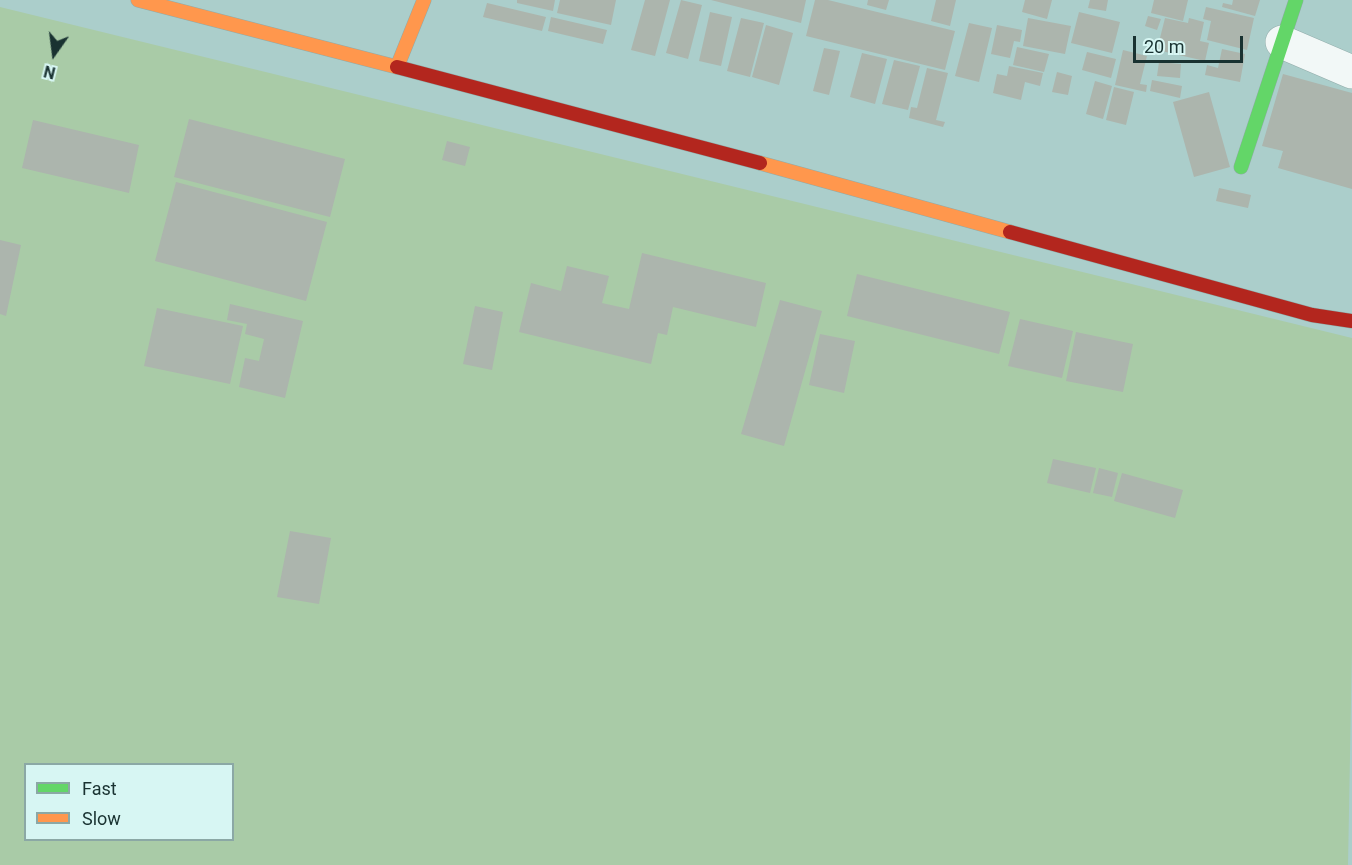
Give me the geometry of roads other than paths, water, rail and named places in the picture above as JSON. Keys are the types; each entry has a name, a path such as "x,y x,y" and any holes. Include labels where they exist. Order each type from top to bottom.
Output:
{"street":[{"path":"138,0 759,163 1312,315 1352,321"},
{"path":"397,67 424,0"},
{"path":"1241,167 1296,0"},
{"path":"1282,42 1352,72"}]}
